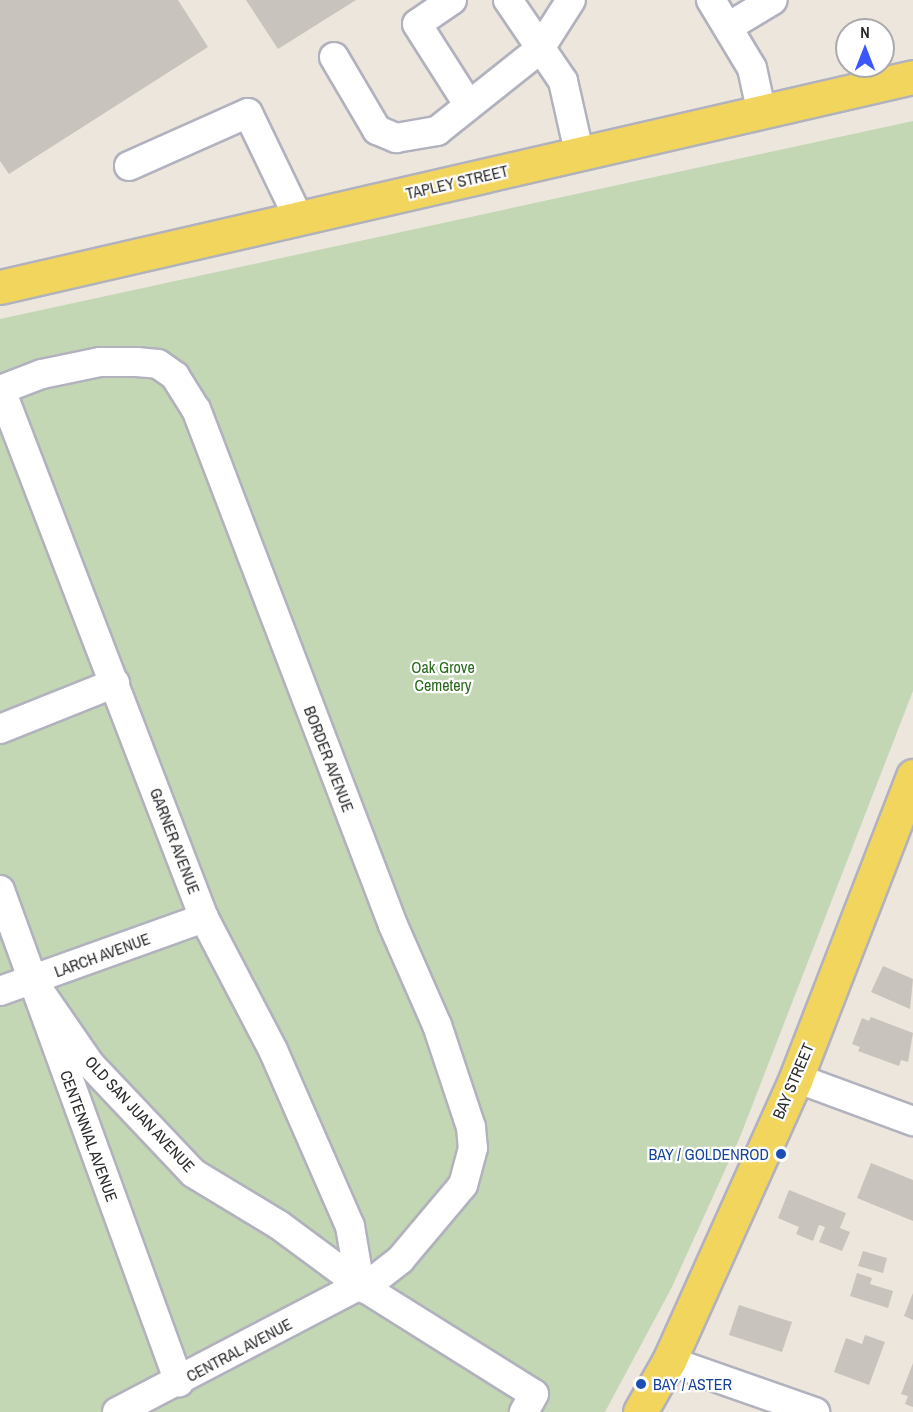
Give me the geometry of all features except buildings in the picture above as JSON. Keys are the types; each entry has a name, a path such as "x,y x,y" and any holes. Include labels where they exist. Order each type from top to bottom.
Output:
{"main road":[{"name":"TAPLEY STREET","path":"0,286 298,219 579,152 762,114 913,77"},
{"name":"BAY STREET","path":"640,1412 669,1361 796,1078 911,789"}],"street":[{"path":"452,0 417,24 468,104"},
{"path":"508,0 539,50 563,81 579,152"},
{"path":"334,57 377,130 396,138 437,131 468,104 539,50 571,0"},
{"path":"711,0 752,68 762,114"},
{"path":"728,27 773,0"},
{"path":"129,166 248,112 298,219"},
{"name":"BORDER AVENUE","path":"0,390 42,374 100,362 158,364 175,376 196,409 389,914 437,1025 471,1128 473,1148 463,1185 400,1260 362,1286"},
{"name":"GARNER AVENUE","path":"0,390 204,918 273,1050 350,1226 362,1286"},
{"path":"0,729 115,683"},
{"name":"CENTENNIAL AVENUE","path":"0,890 179,1382"},
{"name":"LARCH AVENUE","path":"0,991 204,918"},
{"name":"OLD SAN JUAN AVENUE","path":"32,980 90,1064 193,1173 279,1225 362,1286 534,1394 524,1412"},
{"path":"796,1078 913,1121"},
{"name":"CENTRAL AVENUE","path":"117,1412 362,1286"},
{"path":"669,1361 815,1412"}],"green space":[{"name":"Oak Grove Cemetery","path":"913,121 913,691 740,1137 672,1287 605,1412 0,1412 0,319"}],"place":[{"name":"BAY / GOLDENROD","path":"781,1154"},
{"name":"BAY / ASTER","path":"641,1384"}]}
